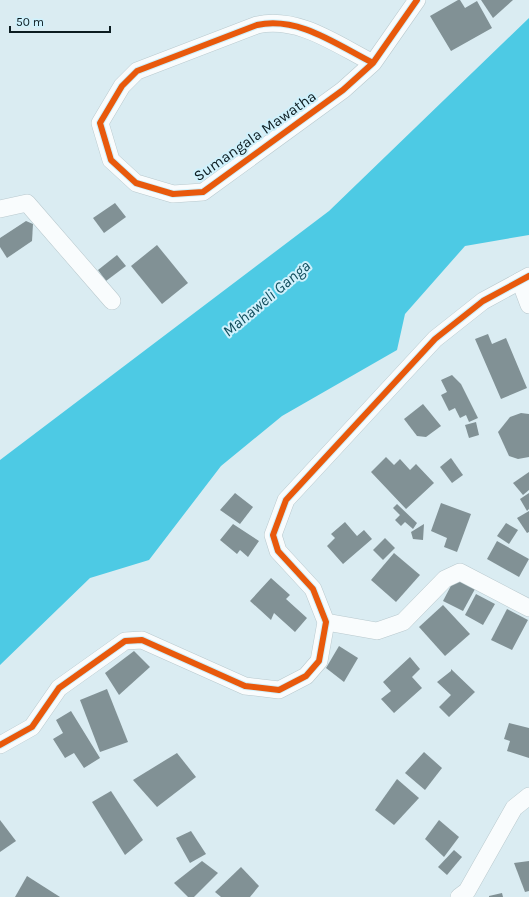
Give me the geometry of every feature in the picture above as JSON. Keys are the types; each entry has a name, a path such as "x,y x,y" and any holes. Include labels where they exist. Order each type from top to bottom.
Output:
{"street":[{"name":"Sumangala Mawatha","path":"373,63 302,27 269,22 257,25 137,71 122,86 100,123 111,160 136,183 173,194 203,192 343,90 373,63 418,0"},
{"path":"0,209 27,203 112,301"},
{"path":"0,745 32,727 59,688 125,641 142,640 245,686 279,690 306,676 319,661 326,622 313,589 278,551 272,536 286,500 435,340 483,301 525,279 529,305"},
{"path":"326,622 378,631 403,622 445,578 460,572 529,608"},
{"path":"459,897 467,891 514,808 529,796"}],"water":[{"name":"Mahaweli Ganga","path":"529,18 529,235 465,246 405,314 397,350 282,416 221,466 149,560 90,578 0,665 0,460 329,211"}],"building":[{"path":"460,0 465,8 477,1 492,28 451,51 430,16"},
{"path":"481,0 513,0 493,18"},
{"path":"115,203 126,217 104,233 93,218"},
{"path":"26,221 33,224 32,241 7,258 0,247 0,238"},
{"path":"157,245 188,283 162,304 131,266"},
{"path":"117,255 126,266 106,281 98,270"},
{"path":"488,334 492,344 506,338 527,388 501,399 475,339"},
{"path":"452,375 461,384 478,418 469,422 466,415 460,418 455,408 449,411 441,395 447,392 441,380"},
{"path":"423,404 441,426 426,437 417,436 404,419"},
{"path":"521,413 529,414 529,457 518,459 509,456 498,432 510,417"},
{"path":"476,422 479,435 469,438 465,425"},
{"path":"386,457 394,465 400,459 410,470 416,464 434,483 406,509 371,472"},
{"path":"451,458 463,475 452,483 440,467"},
{"path":"529,472 529,490 523,495 513,483"},
{"path":"235,493 253,507 240,524 220,510"},
{"path":"529,493 529,509 527,511 520,499"},
{"path":"441,503 471,514 457,552 444,547 447,538 431,531"},
{"path":"397,504 417,523 413,529 405,522 401,526 395,520 400,515 393,508"},
{"path":"529,511 529,532 527,533 517,518"},
{"path":"345,522 357,536 364,530 372,539 343,564 327,546 335,538 331,534"},
{"path":"506,523 518,530 509,544 497,536"},
{"path":"233,524 259,541 248,557 240,550 237,554 220,540"},
{"path":"424,524 423,540 413,539 411,532"},
{"path":"385,538 395,548 383,560 373,550"},
{"path":"497,541 529,559 519,577 487,559"},
{"path":"394,553 420,575 396,602 371,580"},
{"path":"271,578 290,595 286,599 307,618 295,632 274,613 271,620 250,601"},
{"path":"455,578 475,589 463,611 443,601"},
{"path":"476,594 495,604 483,625 465,615"},
{"path":"443,605 470,634 445,656 419,627"},
{"path":"507,609 528,620 512,650 491,640"},
{"path":"339,646 358,658 344,682 326,668"},
{"path":"134,651 150,667 119,695 105,673"},
{"path":"410,657 420,669 412,677 422,688 394,713 381,699 391,691 383,682"},
{"path":"451,669 475,692 449,717 439,707 451,695 437,682 451,671"},
{"path":"107,689 128,742 100,752 80,700"},
{"path":"71,711 100,758 84,768 74,753 65,758 53,739 63,733 56,720"},
{"path":"509,723 529,728 529,758 507,751 510,741 504,739"},
{"path":"424,752 442,768 425,790 405,773"},
{"path":"177,753 196,777 157,807 133,780"},
{"path":"397,779 419,798 394,825 375,810"},
{"path":"111,791 143,840 125,855 92,802"},
{"path":"0,820 16,841 0,852"},
{"path":"439,820 459,837 444,857 425,839"},
{"path":"191,831 206,854 190,863 176,838"},
{"path":"454,850 462,857 447,875 438,867"},
{"path":"202,861 218,873 194,897 188,897 174,883"},
{"path":"529,861 529,891 525,892 514,863"},
{"path":"241,867 259,886 250,897 221,897 215,892"},
{"path":"27,876 60,897 15,897"},
{"path":"502,893 503,897 489,897 489,896"}],"cycle path":[{"path":"373,63 332,41 303,28 273,23 257,25 137,71 122,86 100,123 111,160 136,183 173,194 203,192 343,90 373,63 417,0"},
{"path":"0,745 32,727 59,688 125,641 142,640 245,686 279,690 306,676 319,661 326,622 313,589 278,551 273,535 286,500 435,339 483,301 529,276"}]}
